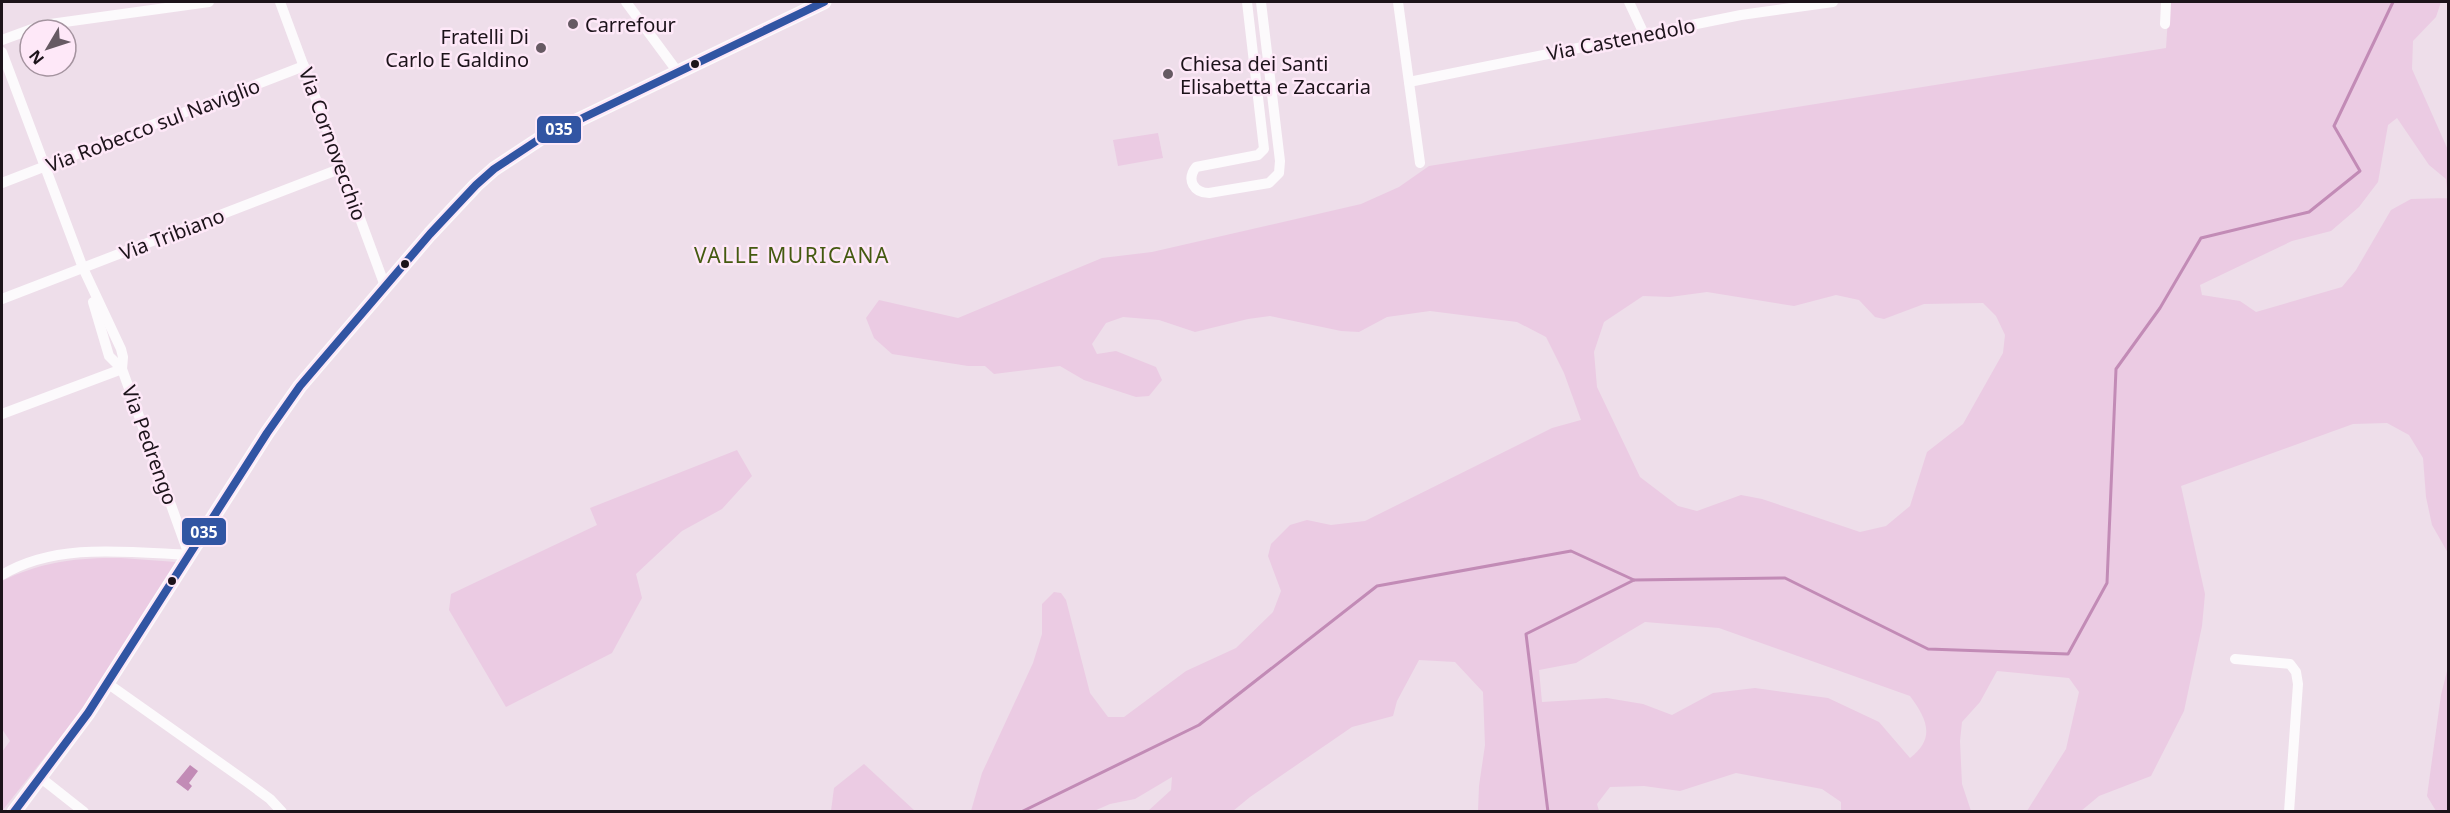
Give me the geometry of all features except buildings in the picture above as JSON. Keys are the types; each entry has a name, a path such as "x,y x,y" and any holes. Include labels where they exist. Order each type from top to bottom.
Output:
{"street":[{"path":"2,40 43,25 209,2"},
{"name":"Via Cornovecchio","path":"279,2 385,286"},
{"path":"626,2 677,71"},
{"path":"14,812 88,713 267,433 300,386 430,234 476,185 494,169 540,138 824,2"},
{"path":"1247,2 1263,152 1258,155 1196,167 1192,174 1192,182 1194,188 1201,193 1209,194 1269,183 1279,174 1279,152 1261,2"},
{"path":"1398,2 1420,163"},
{"path":"1629,2 1644,34"},
{"name":"Via Castenedolo","path":"1410,82 1741,15 1833,2"},
{"path":"2165,24 2166,2"},
{"name":"Via Pedrengo","path":"2,52 83,268 108,351 114,363 122,369 189,555"},
{"name":"Via Robecco sul Naviglio","path":"2,183 304,66"},
{"name":"Via Tribiano","path":"2,299 342,168"},
{"path":"2,414 122,369"},
{"path":"2,575 43,558 75,553 124,552 189,555"},
{"path":"2235,659 2290,664 2296,672 2298,684 2289,812"},
{"path":"108,683 270,799 282,812"},
{"path":"41,778 84,812"}],"shaded area":[{"path":"2169,2 2441,2 2436,17 2413,41 2412,69 2448,150 2448,198 2448,553 2432,525 2426,497 2423,458 2409,435 2387,423 2353,424 2181,486 2205,594 2202,626 2184,711 2151,776 2099,796 2081,811 2027,811 2066,749 2079,692 2069,678 1997,671 1980,702 1962,722 1960,741 1962,784 1971,811 1841,811 1841,802 1822,789 1736,773 1680,791 1644,786 1610,787 1597,804 1599,811 1478,811 1485,745 1483,692 1455,662 1419,660 1397,701 1393,716 1352,727 1233,811 1148,811 1171,790 1172,777 1135,799 1110,804 1094,811 971,811 982,773 1033,663 1042,634 1042,604 1054,592 1061,593 1066,600 1090,693 1108,717 1124,717 1186,671 1236,648 1273,612 1281,591 1268,556 1271,544 1290,525 1307,520 1331,525 1365,521 1552,428 1581,420 1564,373 1546,337 1517,322 1430,311 1387,317 1359,332 1341,331 1270,316 1195,332 1159,320 1123,317 1106,323 1092,344 1097,354 1116,351 1156,367 1162,380 1149,396 1136,397 1084,380 1060,366 994,374 985,366 968,366 892,354 874,338 866,318 879,300 958,318 1102,258 1152,252 1361,204 1399,187 1429,166 2166,48","holes":["2397,118 2429,165 2446,179 2448,198 2411,199 2391,210 2356,270 2342,287 2256,312 2240,301 2202,295 2200,285 2292,241 2331,231 2359,207 2378,182 2388,125","1707,292 1794,306 1836,295 1859,300 1875,317 1884,319 1924,304 1983,303 1996,316 2005,335 2003,353 1963,424 1927,452 1910,506 1886,526 1860,532 1762,499 1741,495 1697,511 1678,506 1640,477 1597,387 1594,352 1604,322 1643,296 1670,297","1645,622 1719,628 1910,696 1924,720 1926,736 1918,751 1910,758 1879,722 1828,698 1755,688 1713,693 1672,715 1643,704 1607,698 1542,702 1539,670 1576,663"]},
{"path":"1158,133 1163,158 1118,166 1113,140"},
{"path":"737,450 752,476 722,509 682,531 636,574 642,598 612,653 506,707 449,610 451,594 597,525 590,508"},
{"path":"90,558 176,562 83,709 2,811 2,752 10,741 2,729 2,581 31,569 60,562"},
{"path":"2448,667 2448,811 2436,811 2427,796 2441,695"},
{"path":"864,764 915,811 831,811 834,788"},
{"path":"190,765 198,771 189,783 192,786 188,791 176,782"}],"waterway":[{"path":"1548,812 1526,634 1634,580 1785,578 1928,649 2068,654 2107,583 2116,369 2160,308 2201,238 2309,212 2360,171 2334,126 2393,2"},
{"path":"1021,812 1199,725 1377,586 1571,551 1634,580"}],"transit line":[{"name":"035","path":"14,812 88,713 267,433 300,386 430,234 476,185 494,169 541,138 824,2"}],"place":[{"name":"Carrefour","path":"573,24"},
{"name":"Fratelli Di Carlo E Galdino","path":"541,48"},
{"name":"Chiesa dei Santi Elisabetta e Zaccaria","path":"1168,74"}],"district":[{"name":"VALLE MURICANA","path":"792,255"}]}
